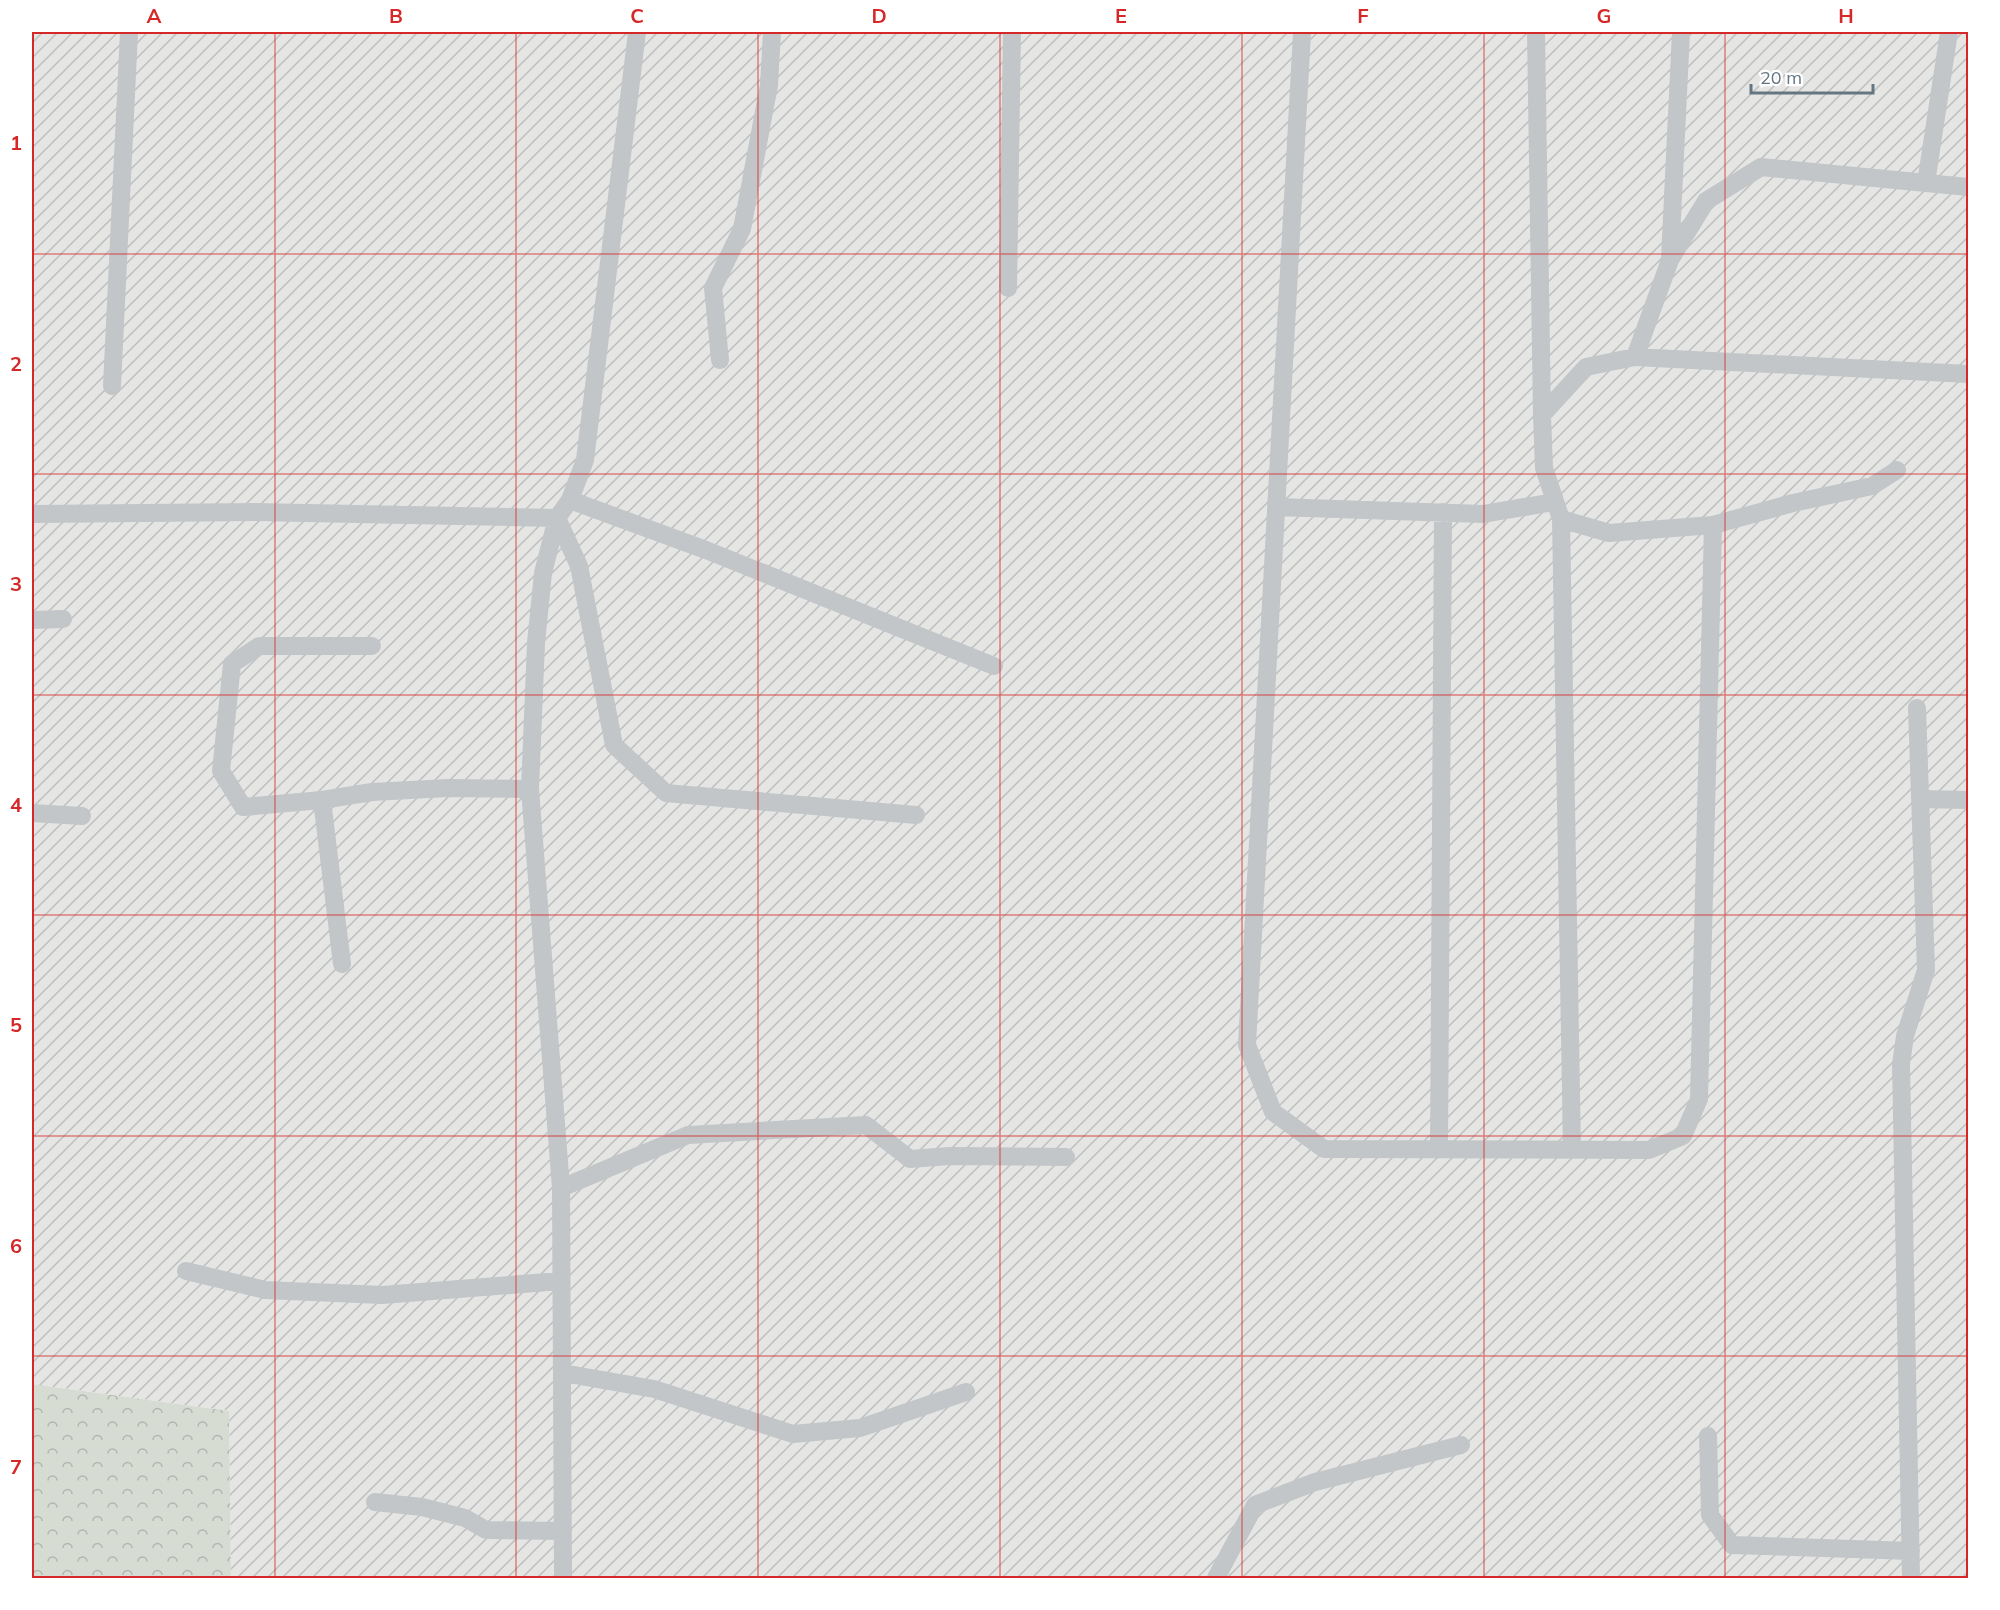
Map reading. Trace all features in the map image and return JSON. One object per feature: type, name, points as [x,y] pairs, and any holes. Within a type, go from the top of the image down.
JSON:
[{"type":"lane","points":[[112,386],[129,32]]},
{"type":"lane","points":[[562,1578],[561,1188],[530,789],[536,643],[543,573],[557,518],[570,500],[585,460],[637,32]]},
{"type":"lane","points":[[720,360],[713,288],[742,230],[770,85],[772,32]]},
{"type":"lane","points":[[1008,288],[1012,32]]},
{"type":"lane","points":[[1302,32],[1247,1045],[1273,1112],[1324,1149],[1649,1150],[1683,1136],[1699,1099],[1713,525]]},
{"type":"lane","points":[[1536,32],[1544,468],[1561,519],[1572,1150]]},
{"type":"lane","points":[[1670,260],[1681,32]]},
{"type":"lane","points":[[1926,183],[1949,32]]},
{"type":"lane","points":[[1635,357],[1670,260],[1706,201],[1761,167],[1968,187]]},
{"type":"lane","points":[[1542,415],[1586,367],[1635,357],[1968,374]]},
{"type":"lane","points":[[1561,519],[1609,533],[1713,525],[1793,503],[1872,486],[1897,470]]},
{"type":"lane","points":[[570,500],[716,554],[994,666]]},
{"type":"lane","points":[[1276,507],[1483,514],[1554,502]]},
{"type":"lane","points":[[32,514],[256,512],[557,518]]},
{"type":"lane","points":[[1439,1149],[1443,512]]},
{"type":"lane","points":[[557,518],[579,566],[614,745],[666,793],[916,815]]},
{"type":"lane","points":[[32,620],[63,619]]},
{"type":"lane","points":[[372,646],[259,646],[232,664],[221,771],[243,807],[322,800],[372,792],[448,788],[530,789]]},
{"type":"lane","points":[[1911,1578],[1901,1064],[1905,1036],[1926,970],[1917,708]]},
{"type":"lane","points":[[1920,799],[1968,800]]},
{"type":"lane","points":[[322,800],[342,964]]},
{"type":"lane","points":[[32,813],[82,816]]},
{"type":"lane","points":[[561,1188],[688,1135],[866,1125],[910,1158],[1066,1157]]},
{"type":"lane","points":[[186,1271],[265,1290],[382,1295],[561,1281]]},
{"type":"lane","points":[[563,1373],[654,1389],[793,1434],[860,1428],[966,1392]]},
{"type":"lane","points":[[1708,1436],[1710,1515],[1732,1545],[1911,1551]]},
{"type":"lane","points":[[1216,1578],[1255,1505],[1315,1482],[1461,1446]]},
{"type":"lane","points":[[375,1502],[422,1507],[465,1518],[486,1530],[563,1531]]},
{"type":"shaded area","points":[[32,32],[1968,32],[1968,1578],[231,1578],[229,1411],[32,1384]]},
{"type":"green space","points":[[32,1384],[229,1411],[231,1578],[32,1578]]}]
